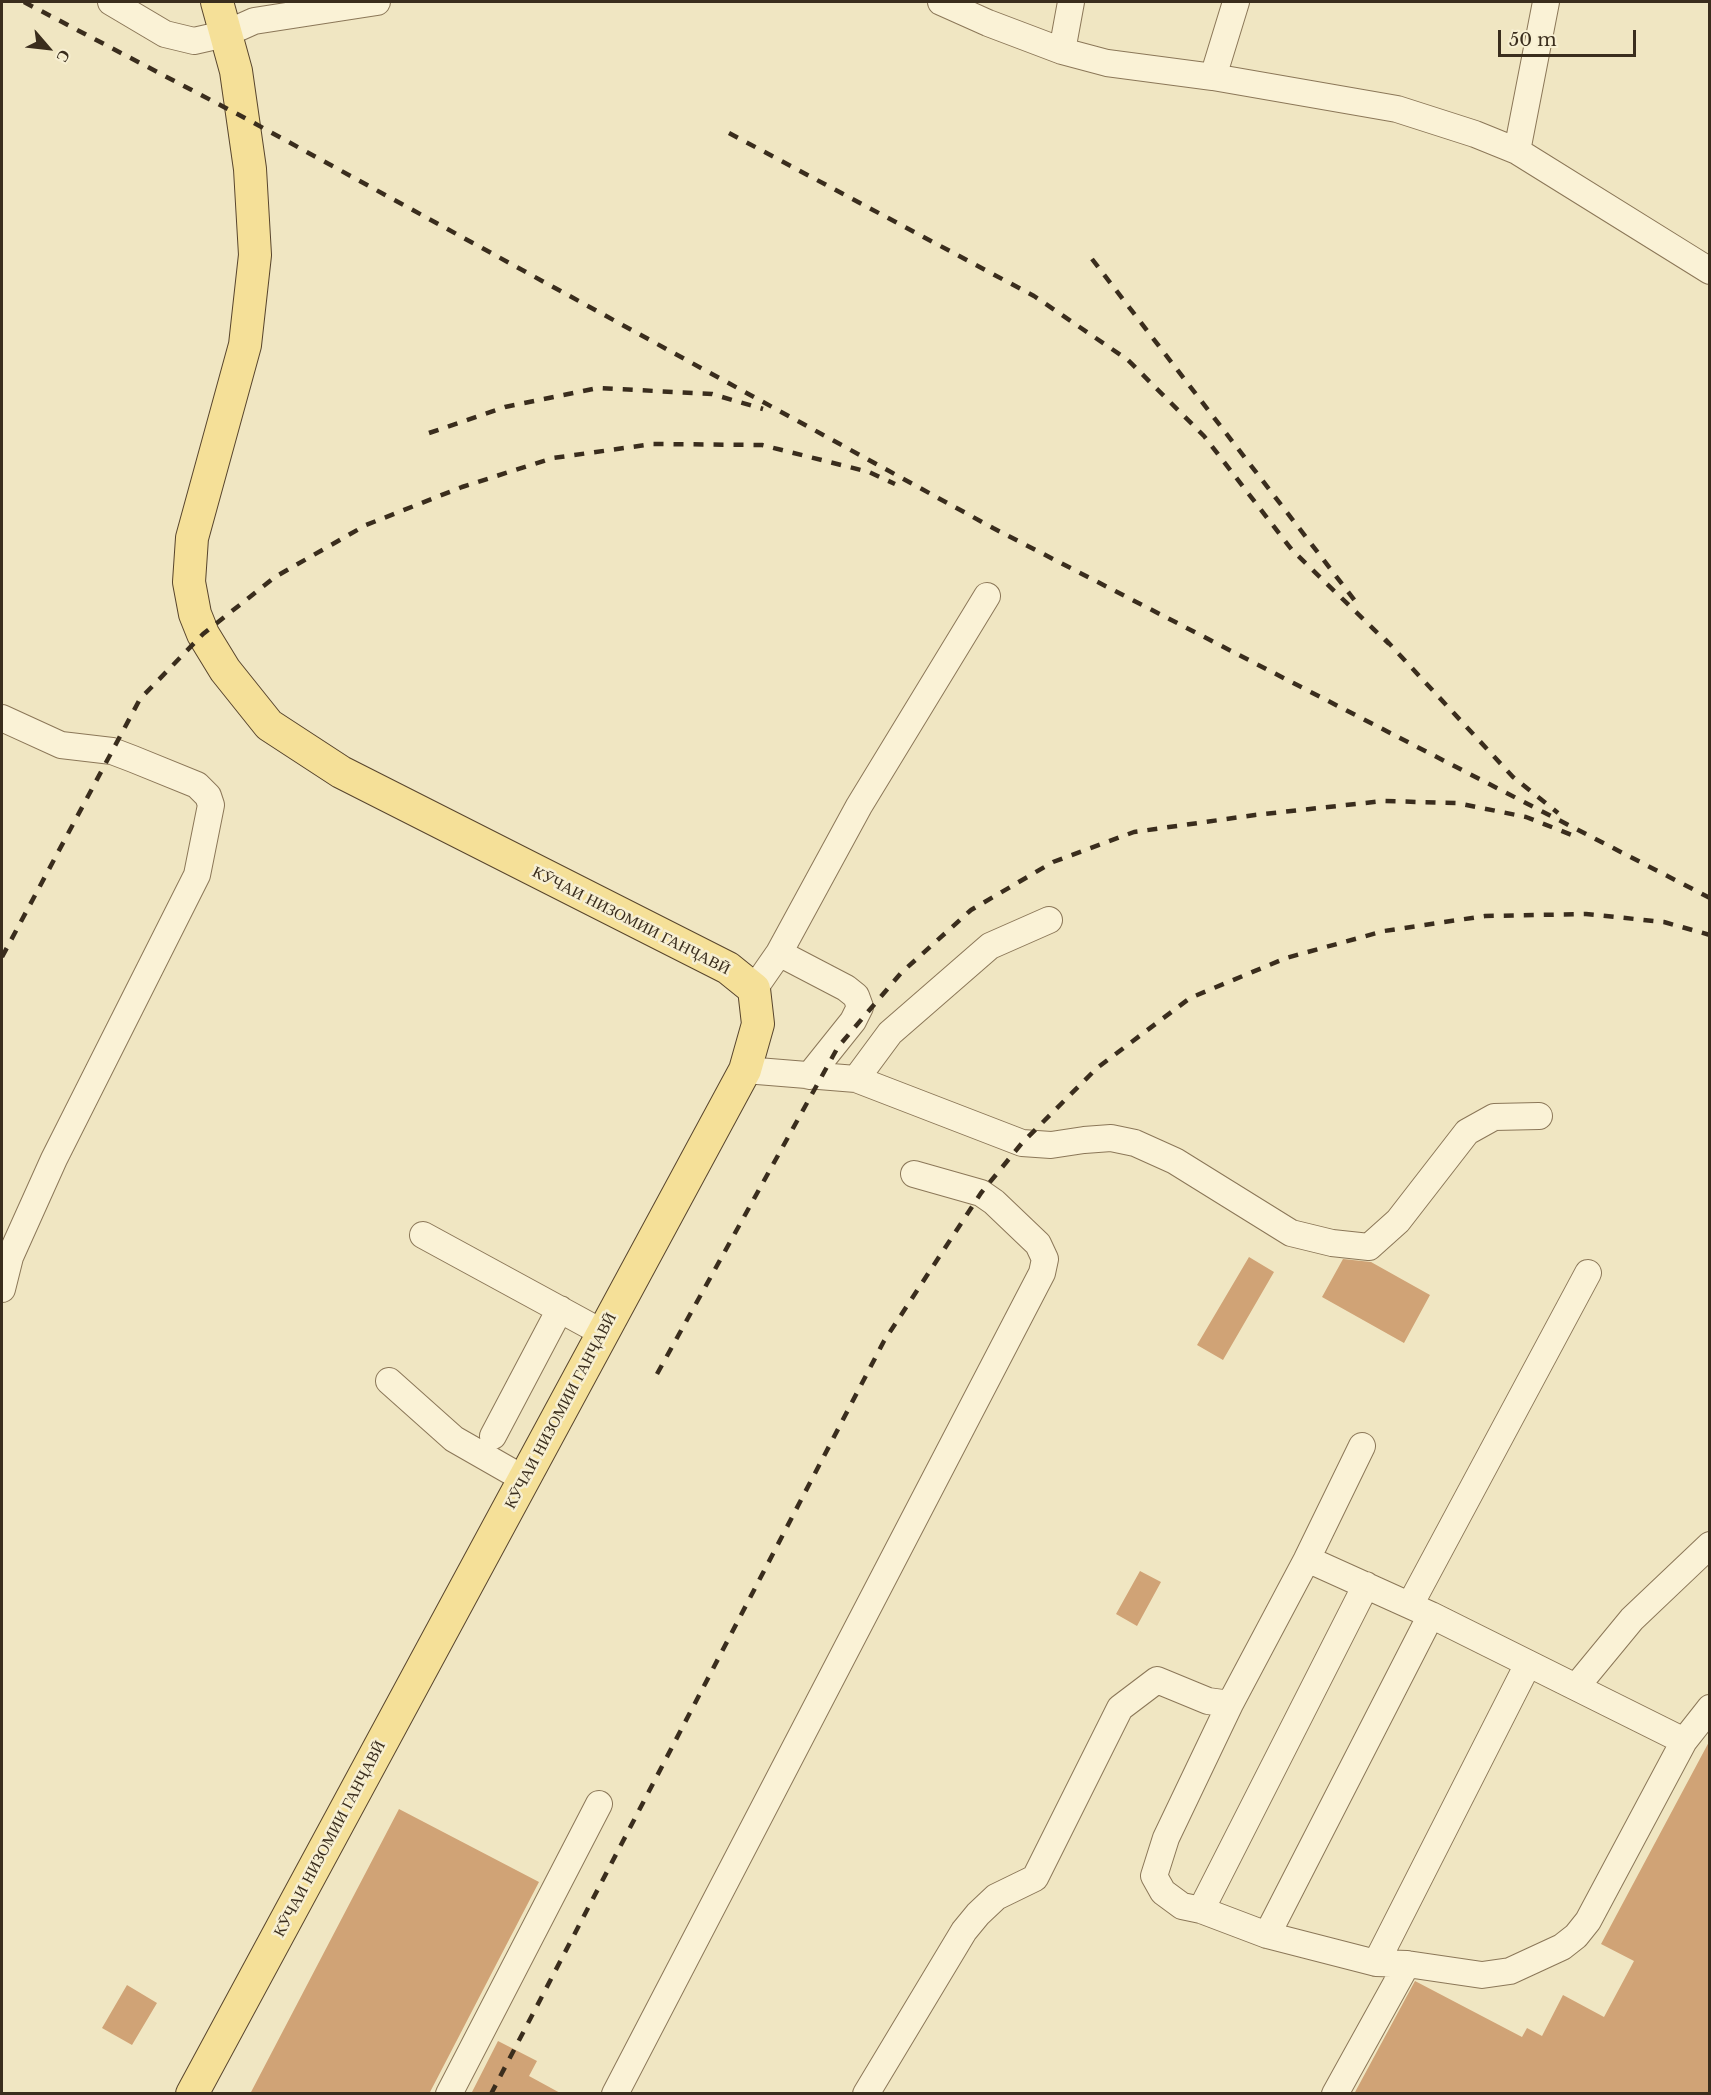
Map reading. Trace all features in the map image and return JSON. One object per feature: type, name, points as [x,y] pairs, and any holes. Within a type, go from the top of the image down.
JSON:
[{"type":"main road","name":"КӮЧАИ НИЗОМИИ ГАНҶАВӢ","points":[[192,2094],[745,1070],[758,1024],[754,989],[728,968],[341,772],[269,726],[225,670],[203,634],[195,614],[189,582],[192,538],[244,345],[255,255],[247,148],[236,71],[217,2]]},
{"type":"street","points":[[111,2],[165,34],[194,41],[225,34],[254,21],[376,2]]},
{"type":"street","points":[[941,2],[988,23],[1062,51],[1107,63],[1213,77],[1397,109],[1475,134],[1517,151],[1710,271]]},
{"type":"street","points":[[1062,51],[1071,2]]},
{"type":"street","points":[[1213,77],[1236,2]]},
{"type":"street","points":[[1517,151],[1546,2]]},
{"type":"street","points":[[754,989],[779,953],[859,806],[987,596]]},
{"type":"street","points":[[2,718],[61,745],[112,751],[197,786],[208,796],[211,805],[198,875],[54,1159],[10,1257],[2,1289]]},
{"type":"street","points":[[856,1079],[890,1033],[990,946],[1049,920]]},
{"type":"street","points":[[779,953],[846,988],[856,996],[860,1007],[853,1021],[809,1076]]},
{"type":"street","points":[[745,1070],[856,1079],[1022,1143],[1051,1145],[1111,1138],[1135,1143],[1174,1161],[1291,1233],[1332,1243],[1369,1247],[1398,1221],[1467,1132],[1494,1118],[1539,1116]]},
{"type":"street","points":[[615,2094],[1042,1273],[1045,1259],[1038,1244],[994,1202],[981,1193],[914,1174]]},
{"type":"street","points":[[423,1235],[603,1333]]},
{"type":"street","points":[[1267,1935],[1420,1610],[1588,1273]]},
{"type":"street","points":[[493,1436],[560,1310]]},
{"type":"street","points":[[389,1381],[454,1439],[524,1479]]},
{"type":"street","points":[[1362,1446],[1307,1559],[1230,1704],[1166,1838],[1154,1876],[1164,1892],[1182,1906],[1201,1910],[1267,1935],[1376,1963],[1407,1964],[1482,1976],[1510,1971],[1562,1947],[1576,1936],[1588,1921],[1684,1741],[1710,1708]]},
{"type":"street","points":[[1576,1687],[1632,1619],[1710,1545]]},
{"type":"street","points":[[1307,1559],[1420,1610],[1684,1741]]},
{"type":"street","points":[[1201,1910],[1366,1585]]},
{"type":"street","points":[[1376,1963],[1528,1664]]},
{"type":"street","points":[[866,2094],[964,1931],[996,1897],[1035,1878],[1120,1708],[1157,1680],[1208,1701],[1230,1704]]},
{"type":"street","points":[[449,2094],[600,1804]]},
{"type":"street","points":[[1335,2094],[1407,1964]]},
{"type":"building","points":[[1249,1257],[1274,1272],[1223,1360],[1197,1345]]},
{"type":"building","points":[[1343,1259],[1371,1262],[1430,1295],[1404,1343],[1322,1297]]},
{"type":"building","points":[[1140,1571],[1161,1582],[1137,1626],[1116,1614]]},
{"type":"building","points":[[1710,1740],[1710,2094],[1354,2094],[1415,1981],[1522,2037],[1527,2028],[1542,2036],[1563,1995],[1604,2017],[1634,1961],[1601,1944]]},
{"type":"building","points":[[399,1809],[539,1882],[429,2094],[250,2094]]},
{"type":"building","points":[[127,1985],[157,2003],[132,2045],[102,2028]]},
{"type":"building","points":[[498,2041],[537,2061],[529,2076],[562,2094],[471,2094]]},
{"type":"railway","points":[[24,2],[243,117],[993,528],[1710,898]]},
{"type":"railway","points":[[729,133],[1034,296],[1128,360],[1204,436],[1292,550],[1389,644]]},
{"type":"railway","points":[[1092,259],[1359,606]]},
{"type":"railway","points":[[429,433],[505,407],[598,388],[712,394],[763,409]]},
{"type":"railway","points":[[2,957],[140,699],[203,634],[275,577],[366,525],[462,487],[553,458],[653,444],[762,445],[869,472],[895,484]]},
{"type":"railway","points":[[1385,639],[1513,777],[1558,813]]},
{"type":"railway","points":[[657,1374],[838,1047],[901,973],[971,910],[1053,862],[1134,832],[1255,815],[1383,801],[1457,803],[1526,817],[1577,837]]},
{"type":"railway","points":[[491,2094],[884,1341],[981,1193],[1022,1143],[1097,1068],[1190,998],[1286,958],[1384,931],[1485,916],[1586,914],[1664,922],[1710,935]]}]
